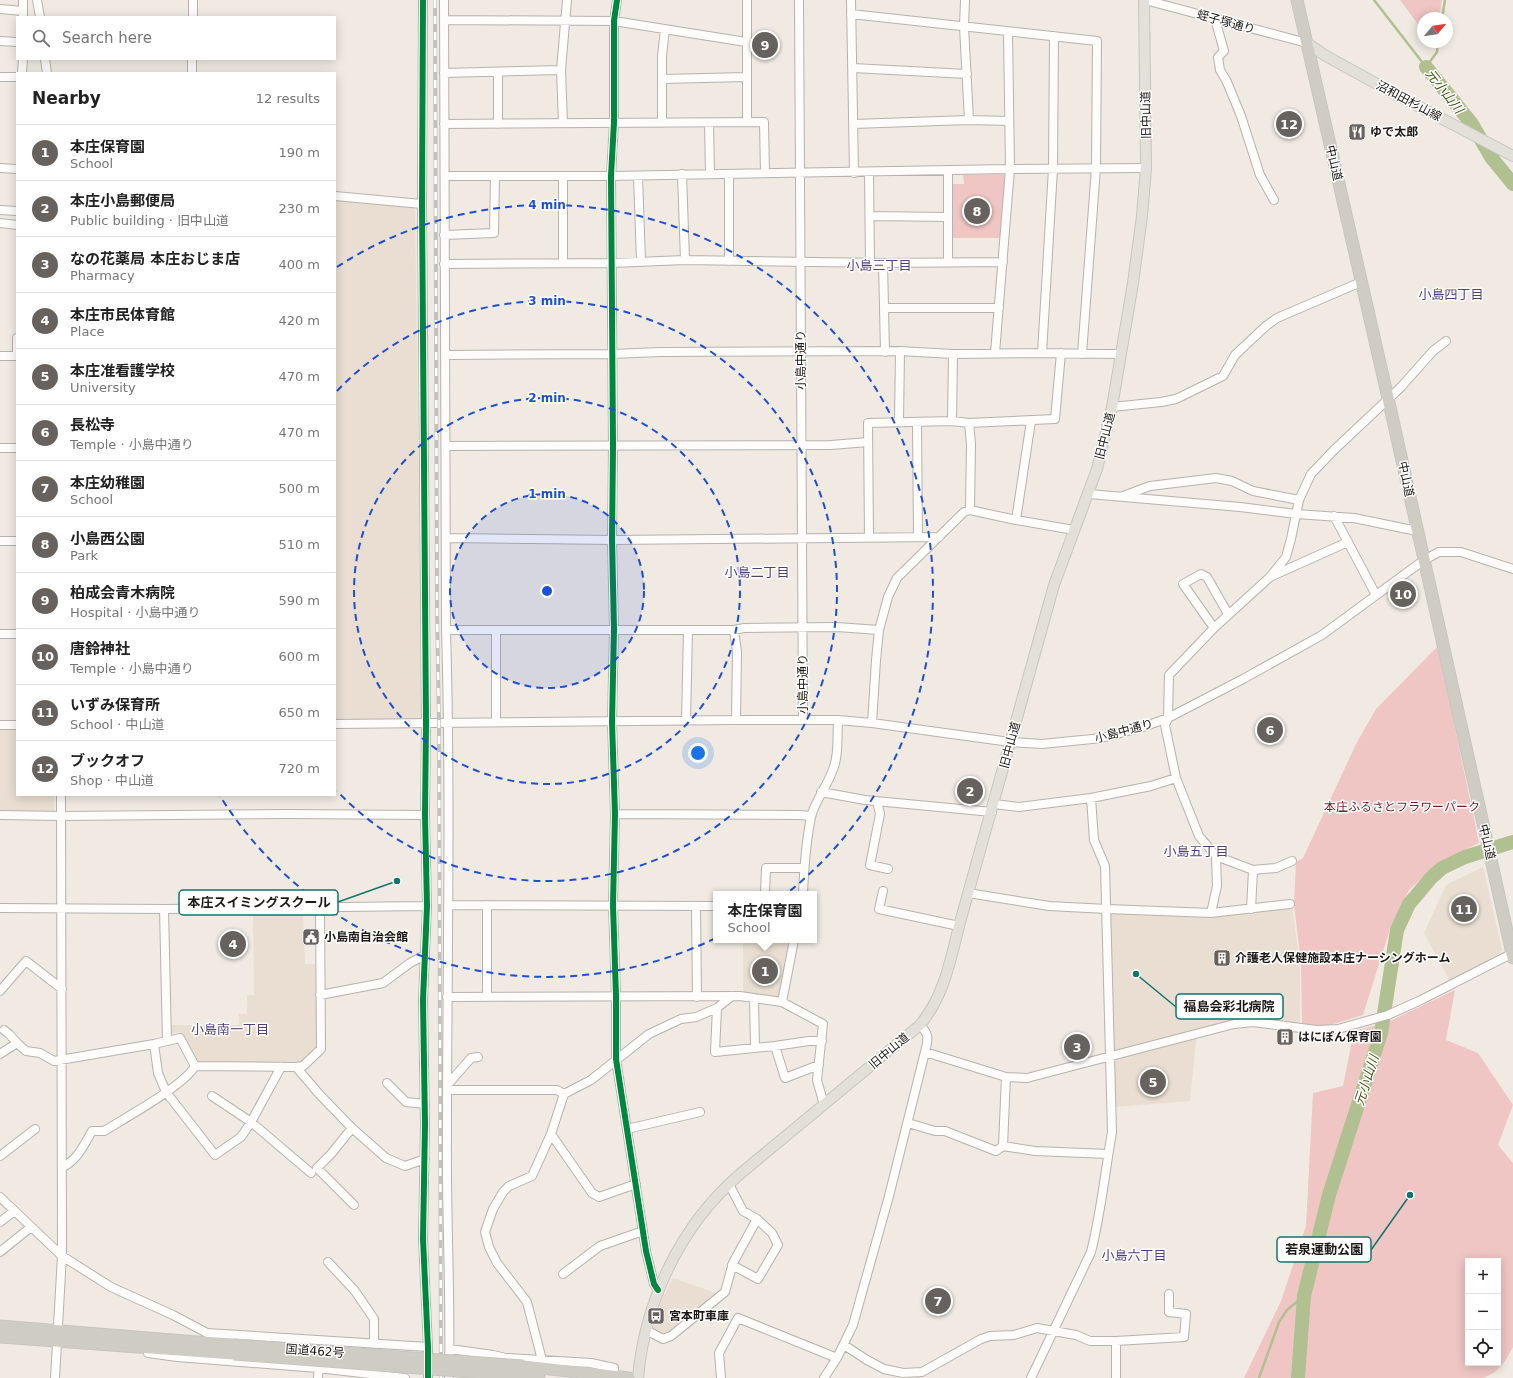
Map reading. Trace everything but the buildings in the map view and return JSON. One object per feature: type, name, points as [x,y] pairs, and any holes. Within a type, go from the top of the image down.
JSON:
[{"type":"highway","name":"中山道","points":[[1297,0],[1388,398],[1486,841],[1513,954]]},
{"type":"highway","name":"国道462号","points":[[0,1326],[57,1330],[234,1349],[523,1371],[613,1375],[629,1378]]},
{"type":"highway","name":"国道462号","points":[[0,1337],[57,1342],[148,1354],[234,1349]]},
{"type":"highway","name":"国道462号","points":[[523,1371],[539,1378]]},
{"type":"main road","name":"旧中山道","points":[[638,1378],[641,1351],[658,1290],[667,1270],[706,1208],[728,1184],[920,1025],[929,1014],[939,997],[1054,585],[1088,494],[1105,441],[1112,407],[1142,216],[1146,168],[1144,0]]},
{"type":"main road","name":"沼和田杉山線","points":[[1308,44],[1326,56],[1509,154]]},
{"type":"street","points":[[0,9],[23,14],[23,0]]},
{"type":"street","points":[[37,0],[40,16]]},
{"type":"street","points":[[193,0],[193,16]]},
{"type":"street","points":[[423,0],[422,204],[426,724],[425,815],[427,906],[423,1000],[425,1104],[423,1239],[428,1378]]},
{"type":"street","points":[[444,0],[446,630],[449,724],[446,1204],[450,1378]]},
{"type":"street","points":[[563,123],[561,70],[567,0]]},
{"type":"street","points":[[617,0],[614,22],[614,122],[611,176],[613,446],[612,540],[614,629],[612,722],[615,814],[613,905],[616,996],[616,1059],[643,1231],[654,1284],[658,1290]]},
{"type":"street","points":[[747,0],[747,122]]},
{"type":"street","name":"小島中通り","points":[[799,0],[803,720],[838,720],[1010,742],[1042,744],[1102,738],[1143,727],[1168,718],[1243,680],[1322,635],[1424,560],[1439,552],[1460,552],[1513,569]]},
{"type":"street","points":[[851,0],[854,173]]},
{"type":"street","points":[[965,0],[964,27],[969,120]]},
{"type":"street","name":"蛭子塚通り","points":[[1144,0],[1308,44]]},
{"type":"street","points":[[851,14],[1097,41],[1096,168],[1082,354]]},
{"type":"street","points":[[1215,19],[1224,51],[1218,57],[1220,70],[1227,82],[1241,116],[1260,175],[1274,200]]},
{"type":"street","points":[[445,20],[614,22],[746,42]]},
{"type":"street","points":[[662,123],[662,56],[665,29]]},
{"type":"street","points":[[996,353],[1010,169],[1008,32]]},
{"type":"street","points":[[1042,352],[1053,169],[1054,36]]},
{"type":"street","points":[[0,41],[16,42]]},
{"type":"street","points":[[22,72],[23,60]]},
{"type":"street","points":[[45,60],[47,72]]},
{"type":"street","points":[[192,60],[192,72]]},
{"type":"street","points":[[853,68],[967,74]]},
{"type":"street","points":[[444,73],[561,70]]},
{"type":"street","points":[[498,72],[498,124]]},
{"type":"street","points":[[0,77],[16,77]]},
{"type":"street","points":[[662,78],[746,77]]},
{"type":"street","points":[[853,124],[969,120],[1009,121]]},
{"type":"street","points":[[444,124],[764,122],[765,173]]},
{"type":"street","points":[[709,123],[710,174]]},
{"type":"street","points":[[0,168],[16,169]]},
{"type":"street","points":[[444,176],[638,176],[682,174],[800,174],[1010,169],[1146,168]]},
{"type":"street","points":[[948,171],[948,262]]},
{"type":"street","points":[[869,172],[870,262]]},
{"type":"street","points":[[682,174],[685,260]]},
{"type":"street","points":[[729,174],[729,261]]},
{"type":"street","points":[[444,235],[494,233],[495,176]]},
{"type":"street","points":[[563,176],[563,263]]},
{"type":"street","points":[[638,176],[641,261]]},
{"type":"street","points":[[336,196],[422,204]]},
{"type":"street","points":[[0,210],[16,211]]},
{"type":"street","points":[[870,216],[947,217]]},
{"type":"street","points":[[0,223],[16,225]]},
{"type":"street","points":[[444,264],[612,263],[685,260],[883,263],[1003,262]]},
{"type":"street","points":[[883,263],[885,352]]},
{"type":"street","points":[[1112,407],[1176,399],[1223,376],[1235,354],[1277,318],[1361,282]]},
{"type":"street","points":[[884,308],[999,308]]},
{"type":"street","points":[[1292,861],[1276,868],[1253,870],[1216,856],[1199,836],[1176,778],[1165,725],[1168,718],[1169,675],[1228,614],[1270,577],[1286,557],[1299,500],[1311,474],[1334,450],[1401,387],[1433,351],[1446,341]]},
{"type":"street","points":[[445,355],[900,351],[953,354],[1042,352],[1121,354]]},
{"type":"street","points":[[899,421],[900,351]]},
{"type":"street","points":[[869,537],[868,423],[899,421],[952,421],[969,423],[1055,420],[1061,353]]},
{"type":"street","points":[[952,421],[953,354]]},
{"type":"street","points":[[0,356],[16,356]]},
{"type":"street","points":[[1016,520],[1031,421]]},
{"type":"street","points":[[917,422],[918,537]]},
{"type":"street","points":[[969,423],[971,444],[970,510]]},
{"type":"street","points":[[446,446],[801,445],[868,442]]},
{"type":"street","points":[[0,448],[16,448]]},
{"type":"street","points":[[1119,497],[1150,486],[1216,478],[1232,481],[1253,491],[1299,500]]},
{"type":"street","points":[[1088,494],[1232,506],[1296,514],[1354,518],[1417,532]]},
{"type":"street","points":[[872,724],[876,660],[880,630],[888,597],[897,578],[964,512],[970,510],[1074,530]]},
{"type":"street","points":[[1334,516],[1376,595]]},
{"type":"street","points":[[446,538],[612,540],[939,537]]},
{"type":"street","points":[[0,541],[16,540]]},
{"type":"street","points":[[1270,577],[1348,542]]},
{"type":"street","points":[[1214,628],[1182,584],[1201,574],[1207,577],[1228,614]]},
{"type":"street","points":[[446,630],[734,630],[744,628],[837,627],[880,630]]},
{"type":"street","points":[[496,630],[496,722]]},
{"type":"street","points":[[686,721],[688,630]]},
{"type":"street","points":[[734,630],[737,652],[736,720]]},
{"type":"street","points":[[0,634],[16,634]]},
{"type":"street","points":[[336,724],[803,720]]},
{"type":"street","points":[[803,891],[804,868],[811,816],[835,764],[838,720]]},
{"type":"street","points":[[0,726],[16,725]]},
{"type":"street","points":[[821,792],[877,801],[993,808],[1019,807],[1091,798],[1151,786],[1176,778]]},
{"type":"street","points":[[55,1378],[62,1256],[63,1167],[61,1060],[61,796]]},
{"type":"street","points":[[1031,1378],[1091,1252],[1108,1166],[1108,1154],[1112,1132],[1105,866],[1094,840],[1091,798]]},
{"type":"street","points":[[877,801],[880,814],[870,865],[888,869]]},
{"type":"street","points":[[615,814],[811,816]]},
{"type":"street","points":[[0,815],[425,815]]},
{"type":"street","points":[[1211,913],[1217,886],[1216,856]]},
{"type":"street","points":[[765,891],[766,868],[804,868]]},
{"type":"street","points":[[1251,909],[1253,870]]},
{"type":"street","points":[[883,891],[879,909],[959,926]]},
{"type":"street","points":[[968,893],[1049,906],[1211,913],[1290,904]]},
{"type":"street","points":[[448,905],[713,906]]},
{"type":"street","points":[[487,905],[487,997]]},
{"type":"street","points":[[0,908],[164,909],[427,906]]},
{"type":"street","points":[[696,906],[697,997]]},
{"type":"street","points":[[195,1066],[296,1067],[303,1066],[321,1049],[320,908]]},
{"type":"street","points":[[164,909],[167,1041]]},
{"type":"street","points":[[782,1002],[793,943]]},
{"type":"street","points":[[926,1052],[1006,1077],[1028,1078],[1234,1024],[1253,1022],[1317,1030],[1338,1029],[1388,1015],[1513,954]]},
{"type":"street","points":[[320,995],[383,983],[410,963],[425,955]]},
{"type":"street","points":[[0,991],[26,961],[62,989]]},
{"type":"street","points":[[447,998],[732,996],[782,1002],[823,1024],[818,1080],[824,1105]]},
{"type":"street","points":[[542,1360],[527,1302],[497,1263],[489,1247],[486,1232],[493,1209],[503,1192],[509,1186],[532,1176],[551,1134],[564,1094],[591,1080],[649,1034],[681,1019],[696,1017],[717,1008],[732,996]]},
{"type":"street","points":[[754,998],[754,1048]]},
{"type":"street","points":[[717,1008],[715,1052],[809,1041],[822,1041]]},
{"type":"street","points":[[824,1378],[837,1358],[853,1325],[862,1293],[926,1052],[928,1039],[927,1032],[920,1025]]},
{"type":"street","points":[[4,1030],[10,1034],[26,1051],[40,1053],[54,1061],[154,1044],[180,1038],[195,1066]]},
{"type":"street","points":[[0,1054],[17,1043]]},
{"type":"street","points":[[154,1044],[158,1073],[166,1092],[215,1155],[241,1137],[251,1122],[281,1067]]},
{"type":"street","points":[[775,1046],[785,1078],[819,1065]]},
{"type":"street","points":[[447,1086],[471,1058],[478,1057]]},
{"type":"street","points":[[63,1167],[71,1163],[78,1156],[92,1131],[104,1131],[166,1092],[192,1072],[195,1066]]},
{"type":"street","points":[[296,1067],[320,1095],[352,1128],[386,1158],[405,1166],[425,1159]]},
{"type":"street","points":[[1003,1146],[1006,1077]]},
{"type":"street","points":[[387,1083],[406,1102],[425,1104]]},
{"type":"street","points":[[447,1086],[557,1090],[564,1094]]},
{"type":"street","points":[[212,1096],[251,1122],[311,1173]]},
{"type":"street","points":[[627,1129],[700,1112]]},
{"type":"street","points":[[908,1123],[935,1131],[945,1131],[996,1151],[1003,1146],[1035,1151],[1108,1154]]},
{"type":"street","points":[[352,1128],[318,1168],[354,1205]]},
{"type":"street","points":[[0,1156],[35,1129]]},
{"type":"street","points":[[551,1134],[592,1194],[599,1197],[636,1184]]},
{"type":"street","points":[[728,1184],[743,1211],[756,1219],[772,1233],[778,1245],[758,1280],[732,1265]]},
{"type":"street","points":[[0,1197],[62,1256],[111,1287],[173,1315],[206,1333],[428,1347]]},
{"type":"street","points":[[0,1222],[14,1211]]},
{"type":"street","points":[[646,1330],[663,1339],[672,1336],[725,1292],[732,1265],[756,1219]]},
{"type":"street","points":[[0,1252],[31,1227]]},
{"type":"street","points":[[563,1274],[600,1246],[643,1231]]},
{"type":"street","points":[[328,1262],[355,1291],[374,1319],[374,1344]]},
{"type":"street","points":[[844,1345],[884,1369],[903,1373],[922,1372],[981,1339],[990,1336],[1014,1335],[1037,1328],[1076,1335],[1090,1341],[1184,1337],[1186,1314],[1169,1312],[1169,1294]]},
{"type":"street","points":[[721,1378],[719,1353],[738,1318],[837,1358]]},
{"type":"street","points":[[318,1378],[319,1340]]},
{"type":"street","points":[[1116,1341],[1116,1378]]},
{"type":"street","points":[[450,1349],[506,1358],[591,1363],[614,1368],[613,1375]]},
{"type":"street","points":[[148,1354],[318,1368],[405,1378]]},
{"type":"shaded area","points":[[336,200],[412,206],[415,210],[422,720],[336,719]]},
{"type":"shaded area","points":[[0,730],[16,730],[16,796],[54,796],[54,812],[0,813]]},
{"type":"shaded area","points":[[1483,867],[1502,950],[1499,954],[1450,981],[1424,933],[1446,885]]},
{"type":"shaded area","points":[[1292,906],[1300,964],[1300,1024],[1261,1018],[1232,1021],[1113,1053],[1110,914],[1112,911],[1205,916]]},
{"type":"shaded area","points":[[253,913],[303,913],[305,964],[315,964],[318,1048],[302,1064],[199,1063],[195,1059],[188,1043],[180,1032],[172,1033],[169,1025],[239,1025],[239,1014],[247,1014],[247,995],[254,995]]},
{"type":"shaded area","points":[[743,943],[791,943],[781,999],[743,992]]},
{"type":"shaded area","points":[[1195,1038],[1190,1101],[1114,1107],[1114,1063],[1116,1059]]},
{"type":"shaded area","points":[[673,1278],[719,1294],[688,1323],[664,1336],[652,1331],[663,1297]]},
{"type":"green space","points":[[1400,0],[1442,0],[1440,12],[1417,12],[1417,23]]},
{"type":"green space","points":[[1003,174],[1006,178],[1000,238],[951,238],[951,184],[964,184],[963,175]]},
{"type":"green space","name":"本庄ふるさとフラワーパーク","points":[[1438,646],[1479,843],[1431,870],[1409,890],[1390,929],[1363,1015],[1327,1026],[1302,1025],[1301,963],[1294,904],[1296,862],[1303,858],[1356,744],[1376,709]]},
{"type":"green space","points":[[1455,990],[1446,1040],[1478,1053],[1513,1105],[1498,1145],[1513,1163],[1513,1347],[1507,1358],[1501,1366],[1498,1370],[1489,1376],[1483,1378],[1244,1378],[1281,1301],[1306,1226],[1313,1093],[1343,1086],[1354,1031],[1388,1022]]},
{"type":"waterway","name":"元小山川","points":[[1374,0],[1426,67],[1437,52],[1437,48]]},
{"type":"waterway","points":[[1443,12],[1445,0]]},
{"type":"waterway","name":"元小山川","points":[[1426,67],[1472,124],[1491,157],[1513,184]]},
{"type":"waterway","name":"元小山川","points":[[1298,1378],[1304,1296],[1329,1195],[1381,1033],[1397,930],[1409,904],[1431,878],[1442,868],[1465,857],[1513,842]]},
{"type":"waterway","points":[[1259,1378],[1279,1322],[1287,1310],[1304,1296]]},
{"type":"railway","points":[[435,0],[441,1378]]},
{"type":"cycle path","points":[[423,0],[422,204],[426,724],[425,815],[427,906],[423,1000],[425,1124],[423,1239],[428,1378]]},
{"type":"cycle path","points":[[617,0],[614,21],[614,122],[611,176],[613,446],[612,540],[614,629],[612,722],[615,814],[613,905],[616,996],[616,1059],[646,1251],[654,1284],[658,1290]]},
{"type":"place","name":"柏成会青木病院","points":[[765,45]]},
{"type":"place","name":"ブックオフ","points":[[1289,124]]},
{"type":"place","name":"ゆで太郎","points":[[1357,132]]},
{"type":"place","name":"小島西公園","points":[[977,211]]},
{"type":"place","name":"唐鈴神社","points":[[1403,594]]},
{"type":"place","name":"長松寺","points":[[1270,730]]},
{"type":"place","name":"本庄小島郵便局","points":[[970,791]]},
{"type":"place","name":"本庄スイミングスクール","points":[[397,881]]},
{"type":"place","name":"いずみ保育所","points":[[1464,909]]},
{"type":"place","name":"小島南自治会館","points":[[311,937]]},
{"type":"place","name":"本庄市民体育館","points":[[233,944]]},
{"type":"place","name":"介護老人保健施設本庄ナーシングホーム","points":[[1222,958]]},
{"type":"place","name":"本庄保育園","points":[[765,971]]},
{"type":"place","name":"福島会彩北病院","points":[[1136,974]]},
{"type":"place","name":"はにぽん保育園","points":[[1285,1037]]},
{"type":"place","name":"なの花薬局 本庄おじま店","points":[[1077,1047]]},
{"type":"place","name":"本庄准看護学校","points":[[1153,1082]]},
{"type":"place","name":"若泉運動公園","points":[[1410,1195]]},
{"type":"place","name":"本庄幼稚園","points":[[938,1301]]},
{"type":"place","name":"宮本町車庫","points":[[656,1316]]},
{"type":"district","name":"小島三丁目","points":[[879,265]]},
{"type":"district","name":"小島四丁目","points":[[1451,294]]},
{"type":"district","name":"小島二丁目","points":[[757,572]]},
{"type":"district","name":"小島五丁目","points":[[1196,851]]},
{"type":"district","name":"小島南一丁目","points":[[230,1029]]},
{"type":"district","name":"小島六丁目","points":[[1134,1255]]}]
